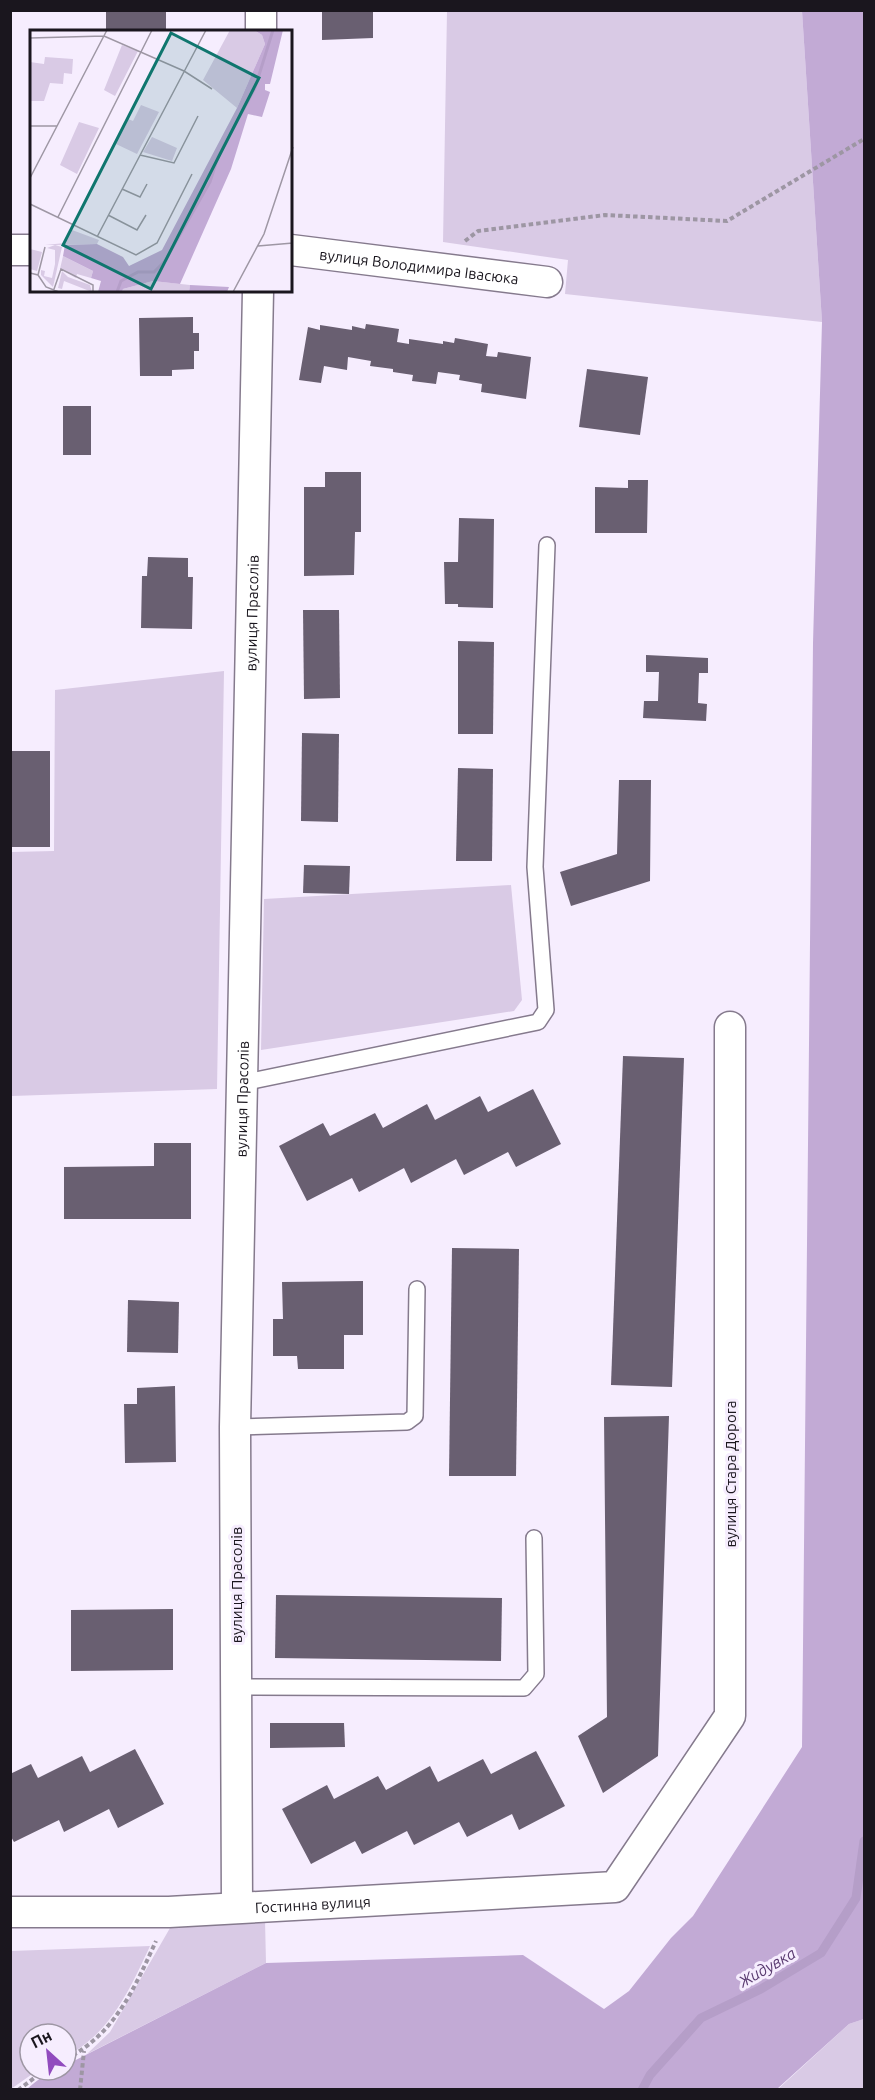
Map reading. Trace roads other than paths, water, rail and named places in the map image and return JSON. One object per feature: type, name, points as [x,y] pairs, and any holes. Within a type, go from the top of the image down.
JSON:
[{"type":"street","points":[[261,10],[261,30]]},
{"type":"street","points":[[10,250],[30,250]]},
{"type":"street","name":"вулиця Володимира Івасюка","points":[[292,250],[547,282]]},
{"type":"street","name":"вулиця Прасолів","points":[[237,1907],[235,1427],[258,292]]},
{"type":"street","name":"вулиця Стара Дорога","points":[[615,1887],[730,1716],[730,1027]]},
{"type":"street","name":"Гостинна вулиця","points":[[10,1912],[170,1912],[615,1887]]},
{"type":"lane","points":[[242,1083],[538,1022],[546,1010],[535,867],[547,545]]},
{"type":"lane","points":[[235,1427],[407,1422],[415,1416],[417,1288]]},
{"type":"lane","points":[[236,1687],[524,1688],[536,1674],[534,1538]]},
{"type":"waterway","name":"Жидувка","points":[[642,2090],[650,2075],[701,2018],[761,1989],[821,1953],[856,1898],[864,1841]]}]
